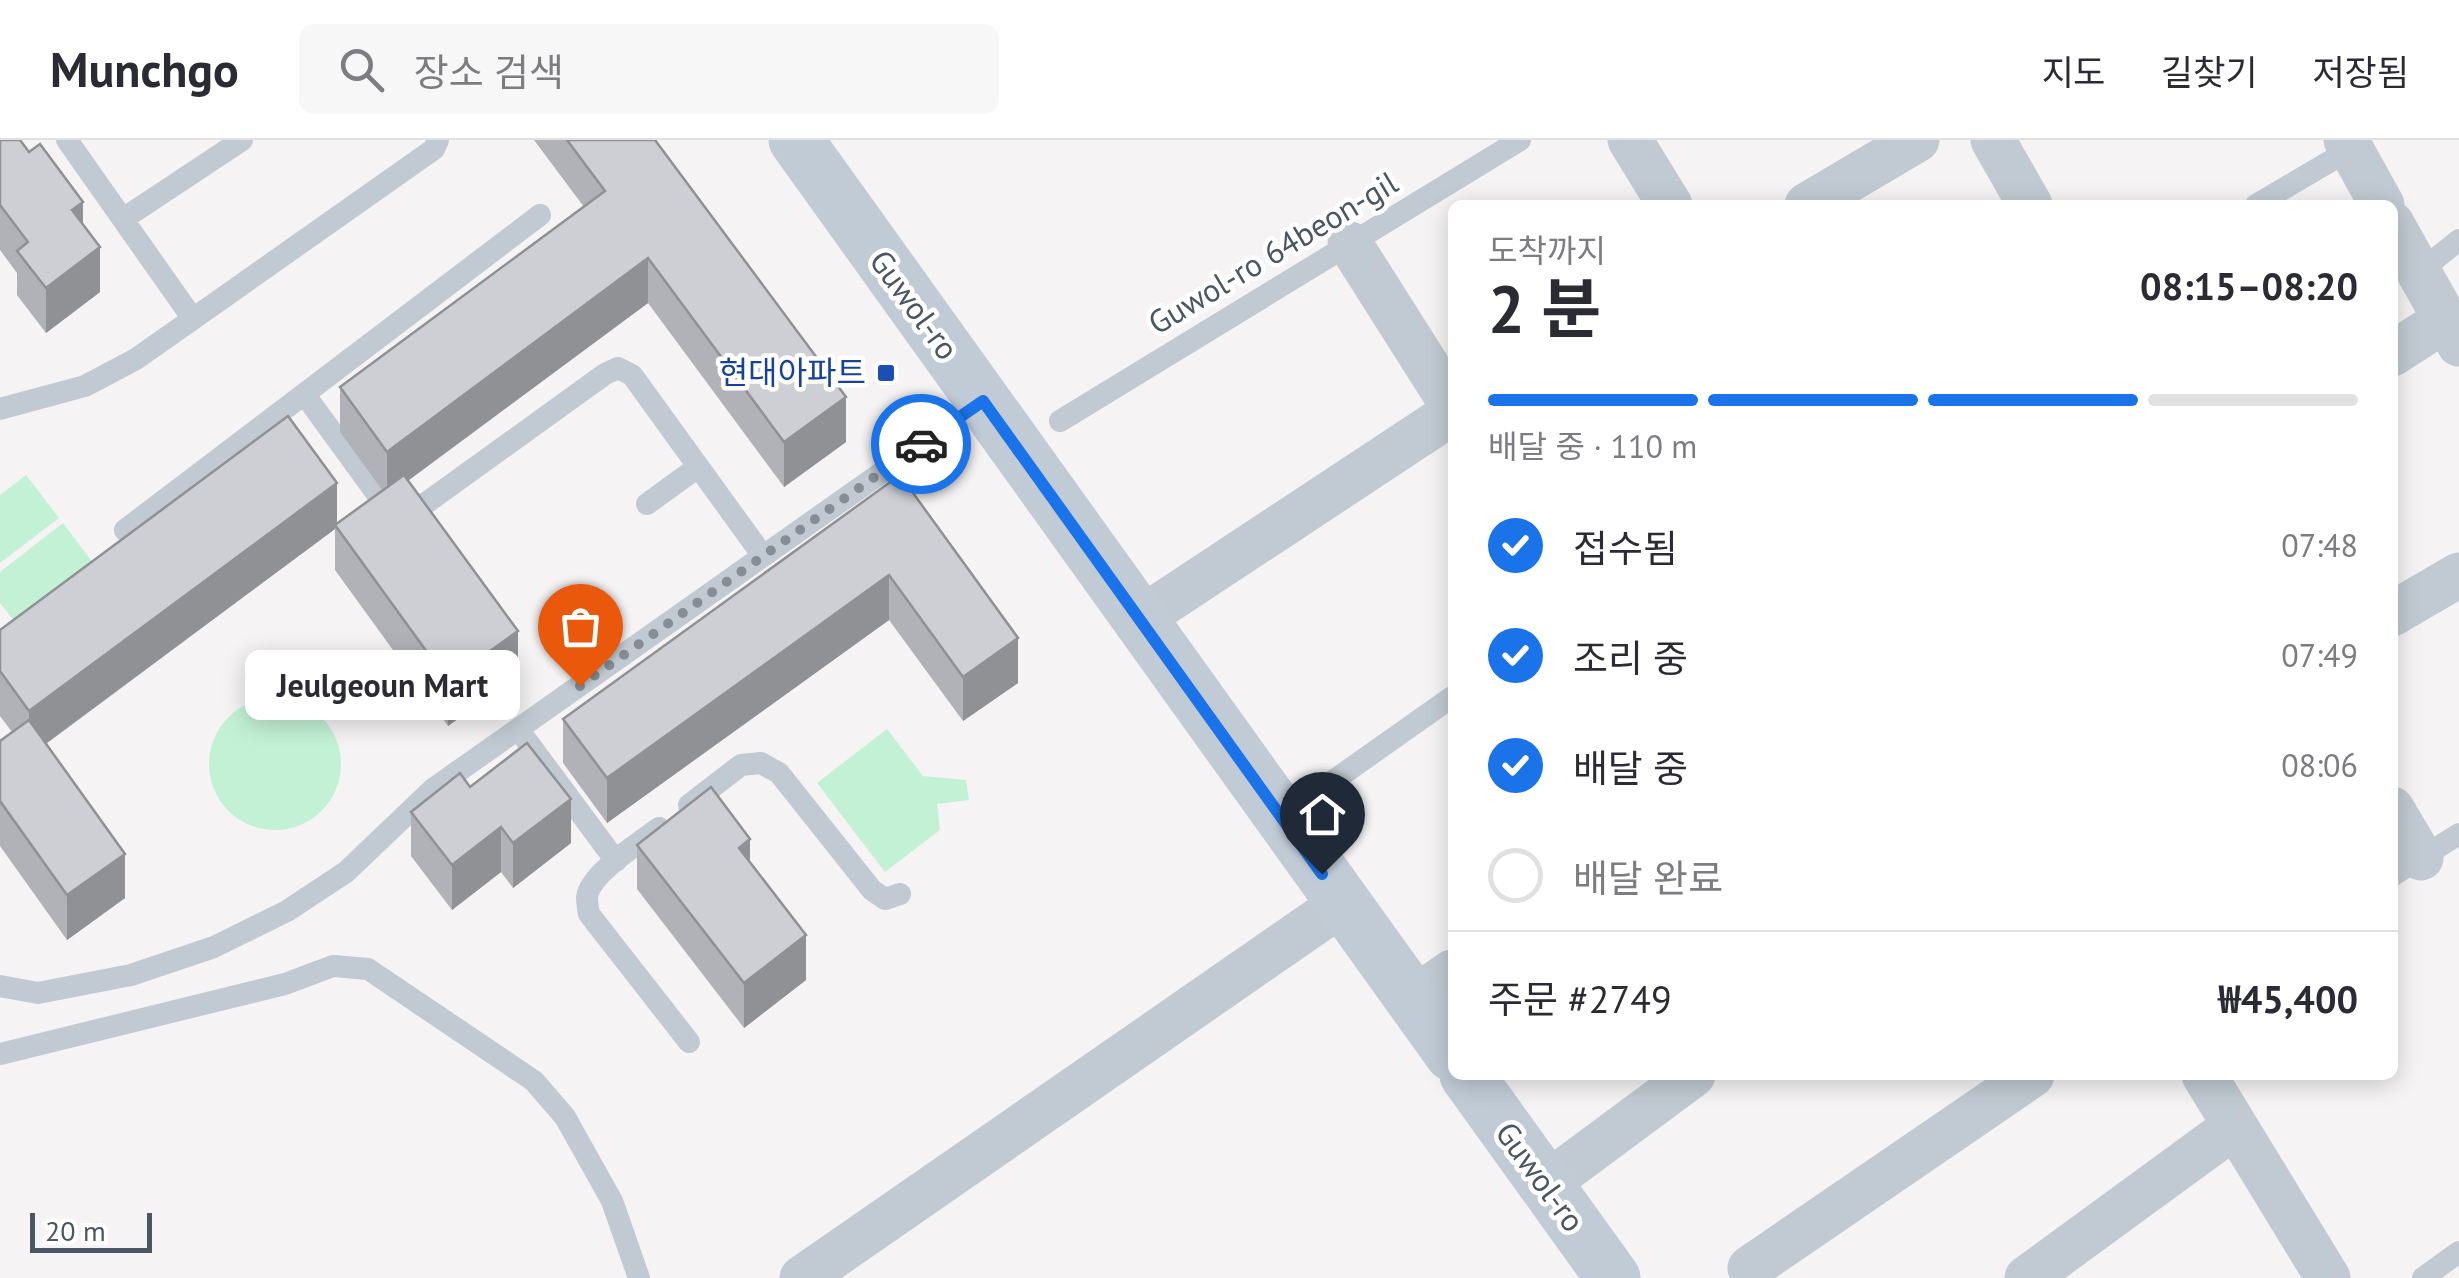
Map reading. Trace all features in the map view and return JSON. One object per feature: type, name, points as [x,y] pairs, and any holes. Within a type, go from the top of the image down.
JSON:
[{"type":"main road","name":"Guwol-ro","points":[[796,140],[1343,903],[1433,985],[1448,1039]]},
{"type":"main road","name":"Guwol-ro","points":[[1472,1080],[1613,1278]]},
{"type":"street","points":[[1630,140],[1667,200]]},
{"type":"street","points":[[1815,200],[1917,140]]},
{"type":"street","points":[[1993,140],[2027,200]]},
{"type":"street","points":[[2348,144],[2379,200]]},
{"type":"street","points":[[2398,235],[2452,332],[2398,352]]},
{"type":"street","points":[[1350,244],[1448,398]]},
{"type":"street","points":[[1140,619],[1448,416]]},
{"type":"street","points":[[2398,611],[2459,575]]},
{"type":"street","points":[[2398,832],[2407,867]]},
{"type":"street","points":[[802,1278],[1343,903]]},
{"type":"street","points":[[1546,1184],[1686,1080]]},
{"type":"street","points":[[1750,1268],[2025,1080]]},
{"type":"street","points":[[2207,1080],[2328,1278]]},
{"type":"street","points":[[2053,1270],[2235,1126]]},
{"type":"lane","points":[[68,140],[192,319]]},
{"type":"lane","points":[[123,219],[242,140]]},
{"type":"lane","points":[[0,408],[85,386],[136,359],[434,149],[438,140]]},
{"type":"lane","name":"Guwol-ro 64beon-gil","points":[[1060,421],[1520,140]]},
{"type":"lane","points":[[2264,200],[2348,144]]},
{"type":"lane","points":[[124,530],[540,215]]},
{"type":"lane","points":[[2419,272],[2459,240]]},
{"type":"lane","points":[[306,395],[386,505],[406,510],[422,506],[618,368],[632,375],[763,556]]},
{"type":"lane","points":[[0,986],[38,993],[131,975],[214,946],[272,918],[346,872],[433,789],[983,401]]},
{"type":"lane","points":[[648,504],[698,468]]},
{"type":"lane","points":[[1282,817],[1448,700]]},
{"type":"lane","points":[[518,729],[616,861]]},
{"type":"lane","points":[[689,1042],[589,914],[587,898],[591,884],[616,861],[741,765],[760,763],[779,773],[872,890],[886,899],[900,894]]},
{"type":"lane","points":[[2407,867],[2459,834]]},
{"type":"lane","points":[[0,1054],[286,984],[332,966],[368,969],[534,1081],[564,1117],[612,1200],[639,1278]]},
{"type":"lane","points":[[2423,1278],[2459,1252]]},
{"type":"green space","points":[[26,475],[59,518],[0,563],[0,495]]},
{"type":"green space","points":[[63,523],[96,567],[18,626],[0,603],[0,572]]},
{"type":"green space","points":[[275,698],[300,703],[321,718],[336,739],[341,764],[336,789],[321,810],[300,825],[275,830],[250,825],[229,810],[214,789],[209,764],[214,739],[229,718],[250,703]]},
{"type":"green space","points":[[887,729],[923,776],[966,780],[969,800],[937,804],[940,830],[885,872],[817,783]]},
{"type":"building","points":[[0,140],[20,140],[29,152],[40,144],[83,202],[72,210],[100,247],[46,288],[17,251],[28,242],[0,205]]},
{"type":"building","points":[[567,140],[655,140],[846,397],[784,442],[648,258],[387,452],[340,387],[605,191]]},
{"type":"building","points":[[288,416],[337,483],[29,711],[0,671],[0,630]]},
{"type":"building","points":[[404,475],[518,631],[448,681],[335,525]]},
{"type":"building","points":[[900,475],[1018,638],[963,677],[889,575],[607,778],[563,719]]},
{"type":"building","points":[[29,720],[125,854],[67,895],[0,801],[0,741]]},
{"type":"building","points":[[527,743],[571,799],[513,843],[501,827],[452,865],[411,812],[460,773],[470,787]]},
{"type":"building","points":[[711,787],[750,839],[739,848],[806,935],[744,983],[637,845]]},
{"type":"way so far","points":[[580,686],[921,444]]},
{"type":"place","name":"현대아파트","points":[[886,373]]},
{"type":"place","name":"Jeulgeoun Mart","points":[[580,686]]},
{"type":"route","points":[[921,444],[983,401],[1322,874]]}]
